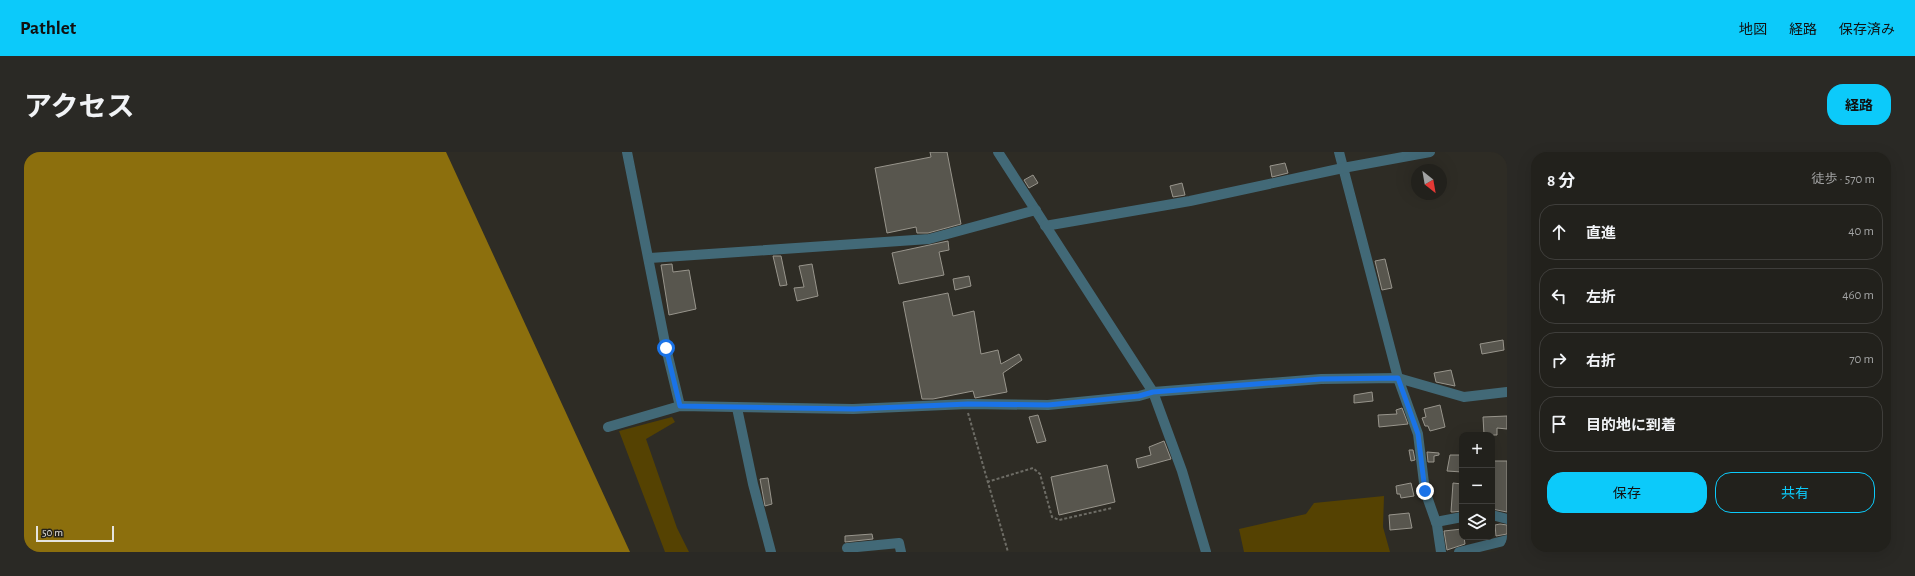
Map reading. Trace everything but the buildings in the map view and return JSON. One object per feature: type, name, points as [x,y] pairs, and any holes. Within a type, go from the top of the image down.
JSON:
[{"type":"street","points":[[627,152],[650,258],[666,348],[680,406]]},
{"type":"street","points":[[998,152],[1153,392],[1182,471],[1206,552]]},
{"type":"street","points":[[1339,152],[1398,378],[1418,434],[1425,491],[1436,522],[1441,552]]},
{"type":"street","points":[[1045,226],[1190,201],[1343,168],[1430,152]]},
{"type":"street","points":[[650,258],[929,239],[1036,210]]},
{"type":"street","points":[[608,427],[680,406],[854,409],[968,404],[1048,405],[1139,396],[1153,392],[1321,379],[1398,378],[1464,397],[1507,392]]},
{"type":"street","points":[[737,408],[753,484],[771,552]]},
{"type":"street","points":[[1495,515],[1507,519]]},
{"type":"street","points":[[1436,522],[1459,518]]},
{"type":"street","points":[[1459,552],[1507,540]]},
{"type":"street","points":[[847,548],[899,544],[901,552]]},
{"type":"path","points":[[968,404],[968,417],[1008,552]]},
{"type":"path","points":[[987,482],[1033,468],[1040,474],[1052,517],[1059,520],[1112,508]]},
{"type":"shaded area","points":[[24,152],[446,152],[630,552],[24,552]]},
{"type":"shaded area","points":[[672,417],[675,422],[646,439],[677,528],[689,552],[665,552],[619,431]]},
{"type":"shaded area","points":[[1384,496],[1383,527],[1390,552],[1244,552],[1239,529],[1306,514],[1314,503]]},
{"type":"route","points":[[666,348],[680,406],[854,409],[905,408],[968,404],[1048,405],[1139,396],[1153,392],[1321,379],[1350,380],[1398,378],[1418,434],[1425,491]]}]
